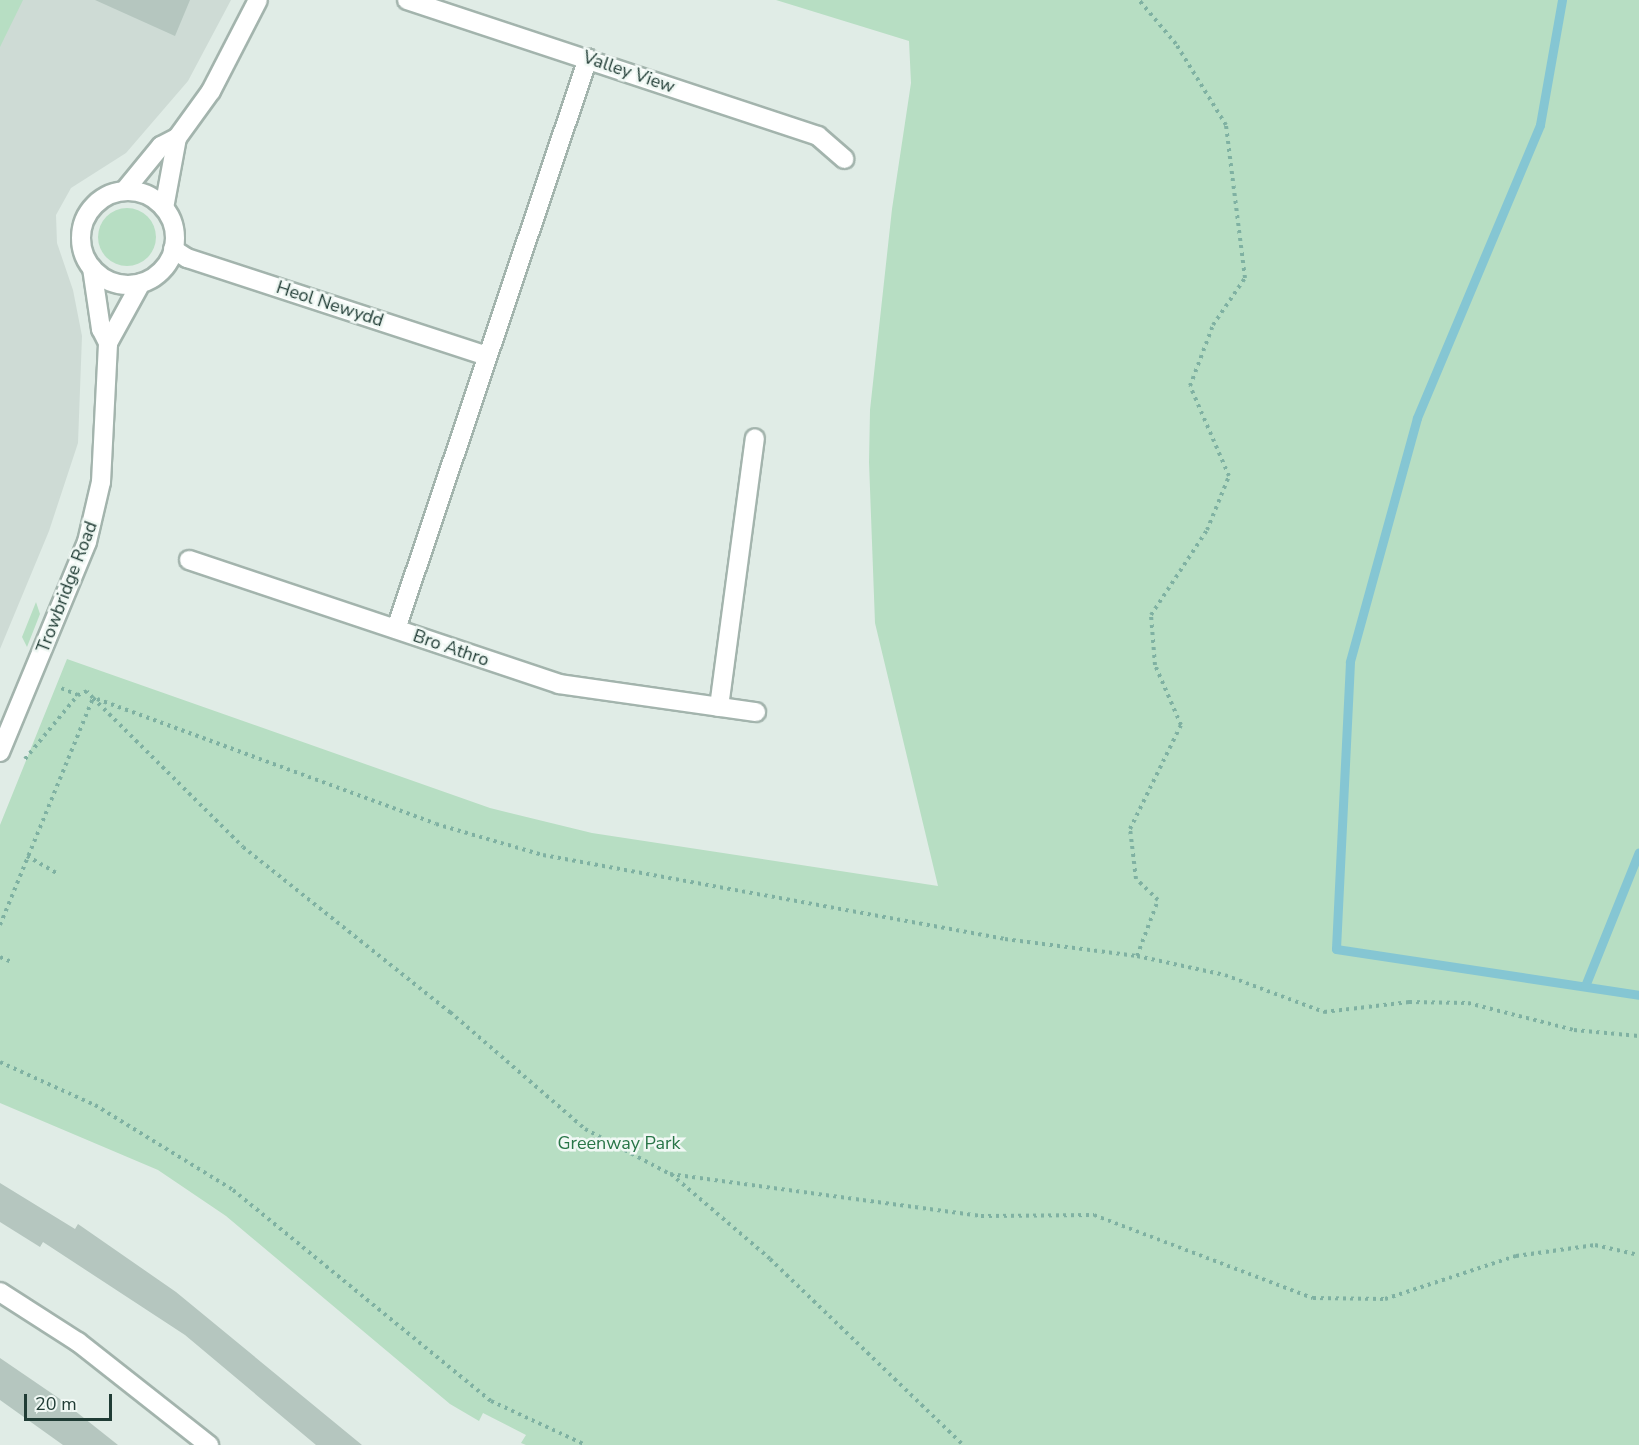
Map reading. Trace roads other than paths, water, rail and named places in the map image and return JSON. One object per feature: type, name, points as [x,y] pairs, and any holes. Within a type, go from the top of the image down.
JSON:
[{"type":"street","name":"Trowbridge Road","points":[[0,752],[95,512],[108,343],[141,283],[158,273],[173,249],[173,227],[164,208],[177,138],[222,74],[258,0]]},
{"type":"street","name":"Valley View","points":[[407,0],[818,136],[844,159]]},
{"type":"street","points":[[396,629],[588,58]]},
{"type":"street","name":"Trowbridge Road","points":[[108,343],[101,329],[92,268],[84,255],[82,226],[98,201],[125,190],[161,146],[177,138]]},
{"type":"street","points":[[125,190],[154,198],[164,208]]},
{"type":"street","name":"Heol Newydd","points":[[173,249],[186,258],[487,357]]},
{"type":"street","points":[[92,268],[115,283],[141,283]]},
{"type":"street","points":[[719,707],[755,438]]},
{"type":"street","name":"Bro Athro","points":[[189,560],[582,690],[756,712]]},
{"type":"street","points":[[0,1292],[78,1342],[209,1445]]},
{"type":"waterway","points":[[1562,0],[1540,125],[1417,418],[1350,662],[1336,949],[1639,995]]},
{"type":"waterway","points":[[1585,986],[1639,852]]},
{"type":"park label","name":"Greenway Park","points":[[619,1143]]}]
